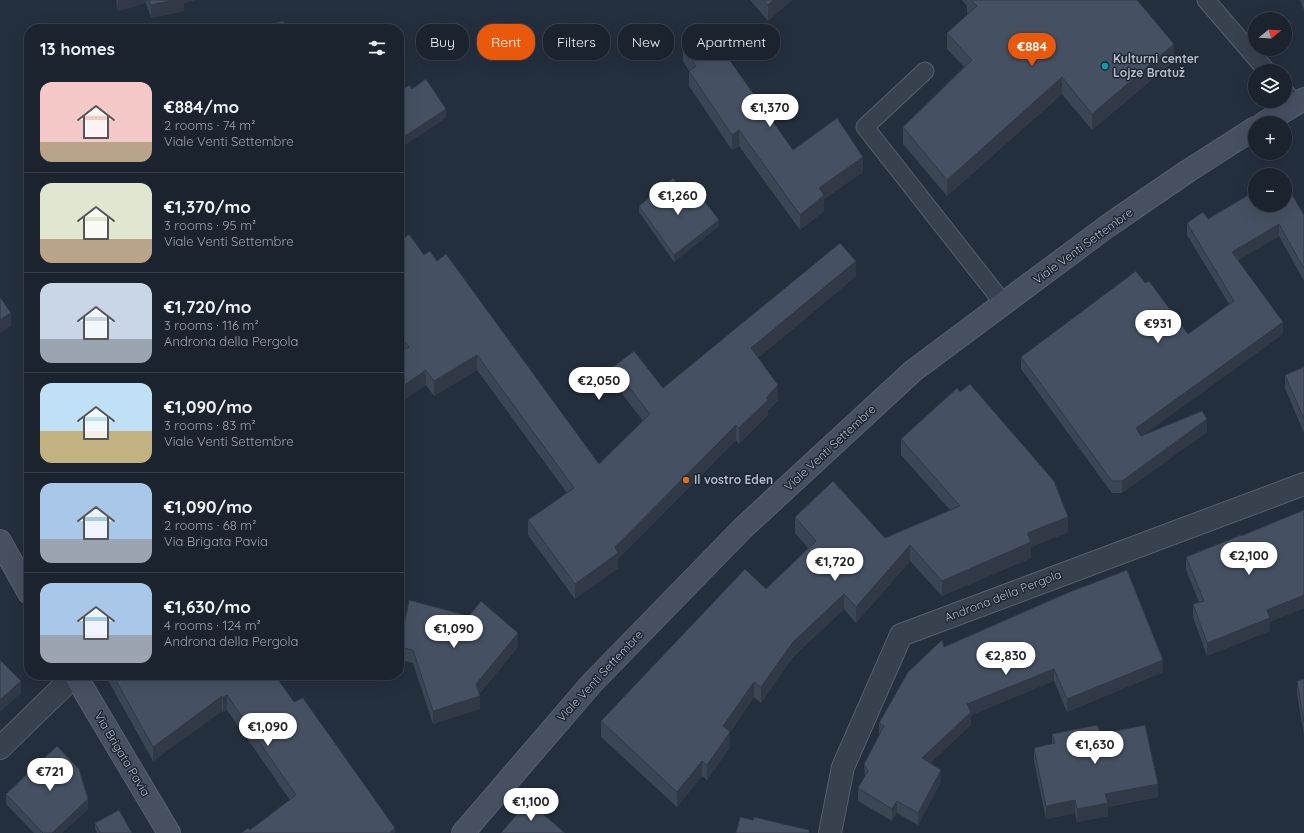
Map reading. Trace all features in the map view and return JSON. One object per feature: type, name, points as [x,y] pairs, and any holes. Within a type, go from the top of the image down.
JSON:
[{"type":"main road","points":[[1273,116],[1295,98]]},
{"type":"main road","name":"Viale Venti Settembre","points":[[463,833],[592,683],[743,528],[913,371],[1109,225],[1248,132]]},
{"type":"main road","points":[[0,541],[24,584]]},
{"type":"main road","name":"Via Brigata Pavia","points":[[78,680],[168,833]]},
{"type":"street","name":"Androna della Pergola","points":[[830,833],[843,767],[901,635],[1304,484]]},
{"type":"street","points":[[0,748],[70,680]]},
{"type":"lane","points":[[1206,0],[1261,64]]},
{"type":"lane","points":[[925,71],[865,127],[1004,304]]},
{"type":"building","points":[[149,0],[174,0],[151,5]]},
{"type":"building","points":[[763,0],[773,0],[768,5]]},
{"type":"building","points":[[971,0],[1137,0],[1174,44],[1092,114],[1062,77],[947,180],[903,127],[972,60],[947,33],[977,6]]},
{"type":"building","points":[[283,21],[285,24],[271,24]]},
{"type":"building","points":[[692,60],[730,60],[793,150],[837,118],[863,157],[819,188],[824,195],[800,215],[739,130],[732,135],[689,71],[696,66]]},
{"type":"building","points":[[426,79],[446,109],[404,137],[404,88],[409,85],[412,89]]},
{"type":"building","points":[[673,178],[690,201],[699,194],[719,220],[674,255],[639,206]]},
{"type":"building","points":[[1248,195],[1248,212],[1292,212],[1292,195],[1304,215],[1304,269],[1279,224],[1232,252],[1283,322],[1136,428],[1141,436],[1202,411],[1207,419],[1122,481],[1112,481],[1021,357],[1136,271],[1145,283],[1149,281],[1188,334],[1234,301],[1187,223],[1203,212],[1208,219]]},
{"type":"building","points":[[409,234],[424,255],[430,251],[437,261],[446,254],[599,464],[650,414],[613,367],[634,351],[663,388],[840,243],[856,261],[751,348],[778,385],[766,398],[768,400],[739,428],[736,425],[615,547],[618,553],[575,584],[528,520],[574,488],[477,355],[434,381],[426,370],[404,385],[404,350],[409,347],[404,340],[404,238]]},
{"type":"building","points":[[0,297],[11,313],[0,320]]},
{"type":"building","points":[[1304,367],[1304,419],[1285,375]]},
{"type":"building","points":[[970,384],[1054,481],[1068,517],[1027,533],[1031,542],[942,581],[910,545],[856,607],[844,594],[793,642],[761,687],[754,682],[723,726],[730,732],[707,765],[702,761],[677,792],[601,721],[745,569],[766,589],[816,541],[795,517],[833,481],[885,538],[960,506],[901,439],[957,388],[960,392]]},
{"type":"building","points":[[1304,510],[1304,595],[1267,610],[1270,618],[1207,643],[1193,604],[1204,601],[1186,557]]},
{"type":"building","points":[[1127,570],[1163,660],[1067,699],[1054,669],[967,704],[971,712],[922,758],[941,770],[918,813],[897,801],[892,809],[858,788],[868,771],[864,764],[884,726],[879,723],[908,672],[942,640],[944,647],[1067,593]]},
{"type":"building","points":[[409,600],[469,616],[481,601],[518,633],[476,684],[480,696],[433,711],[413,650],[404,648],[404,626]]},
{"type":"building","points":[[0,660],[21,681],[0,700]]},
{"type":"building","points":[[1304,679],[1304,722],[1297,681]]},
{"type":"building","points":[[116,680],[279,680],[294,702],[303,698],[395,828],[390,833],[241,833],[248,828],[250,830],[296,795],[227,695],[223,698],[222,696],[153,747]]},
{"type":"building","points":[[1097,725],[1101,734],[1145,725],[1158,784],[1105,794],[1108,803],[1077,809],[1075,800],[1046,806],[1034,748],[1055,743],[1052,734]]},
{"type":"building","points":[[57,746],[79,769],[88,799],[52,833],[43,833],[6,794]]},
{"type":"building","points":[[528,801],[565,833],[501,833]]},
{"type":"building","points":[[119,810],[132,833],[100,833],[95,823]]},
{"type":"building","points":[[740,817],[753,820],[754,817],[809,830],[809,833],[736,833]]},
{"type":"place","name":"Kulturni center Lojze Bratuž","points":[[1105,66]]},
{"type":"place","name":"Il vostro Eden","points":[[686,480]]}]
